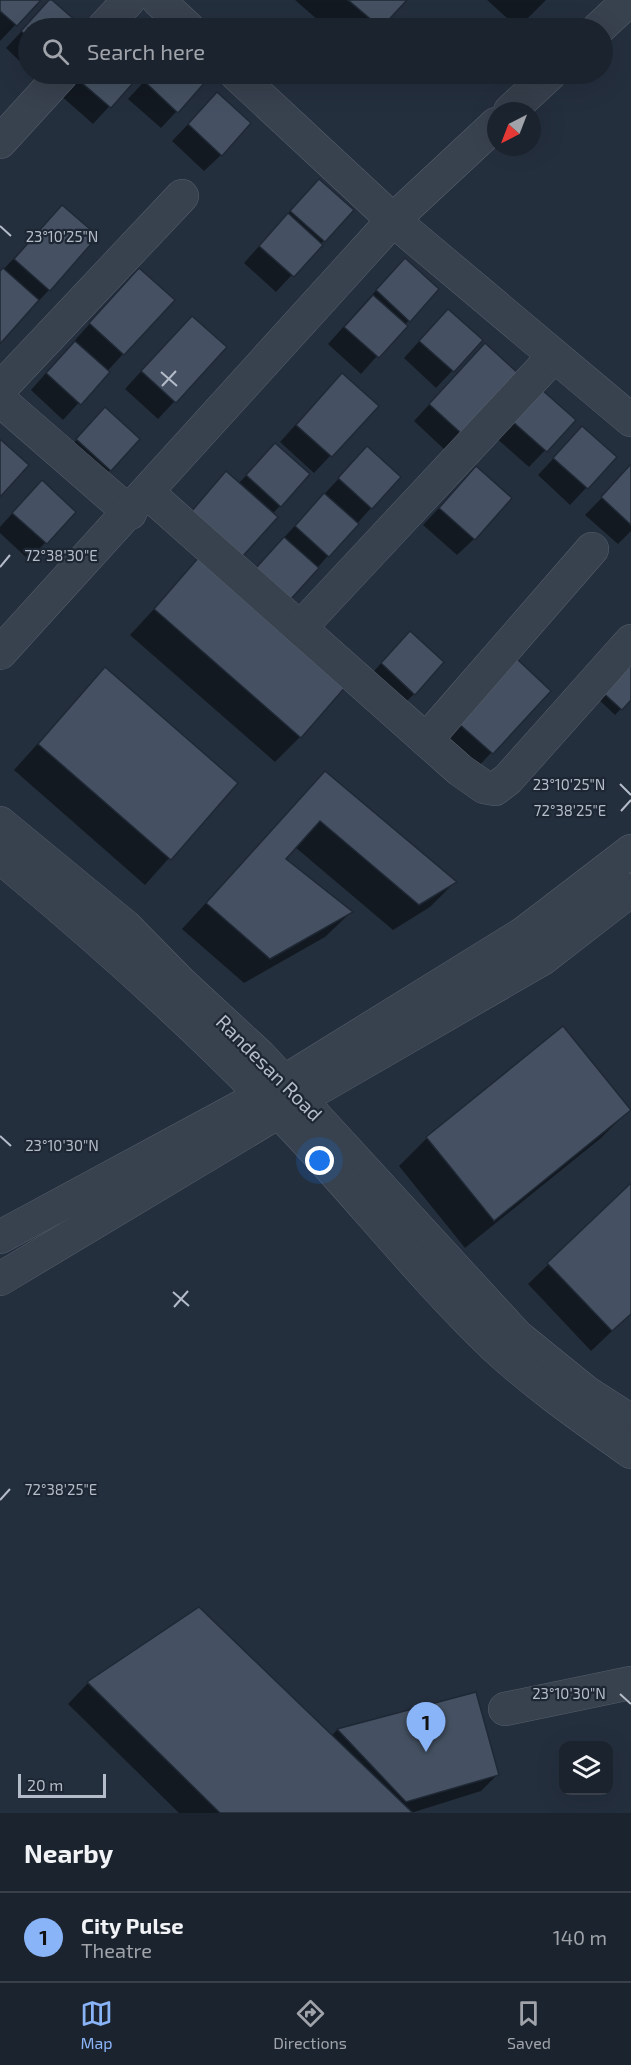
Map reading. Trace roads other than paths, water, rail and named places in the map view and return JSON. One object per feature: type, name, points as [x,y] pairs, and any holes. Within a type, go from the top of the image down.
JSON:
[{"type":"street","points":[[112,18],[129,0]]},
{"type":"street","points":[[158,0],[177,18]]},
{"type":"street","points":[[610,18],[629,0]]},
{"type":"street","points":[[0,142],[53,84]]},
{"type":"street","points":[[247,84],[393,220],[631,420]]},
{"type":"street","points":[[520,102],[539,84]]},
{"type":"street","points":[[0,653],[139,503],[393,220],[487,132]]},
{"type":"street","points":[[0,389],[182,196]]},
{"type":"street","points":[[300,628],[554,356]]},
{"type":"street","points":[[0,400],[139,503],[300,628],[426,740],[484,787],[495,789],[508,779],[631,641]]},
{"type":"street","points":[[426,740],[592,549]]},
{"type":"street","name":"Randesan Road","points":[[0,823],[125,926],[180,982],[495,1347],[560,1401],[631,1452]]},
{"type":"street","points":[[0,1280],[281,1097],[524,933],[631,851]]},
{"type":"street","name":"Randesan Road","points":[[0,857],[170,1005],[281,1097],[517,1336],[586,1392],[631,1421]]},
{"type":"street","points":[[0,1238],[281,1097],[542,959],[631,890]]},
{"type":"street","points":[[505,1709],[631,1683]]},
{"type":"place","name":"City Pulse","points":[[426,1752]]}]
